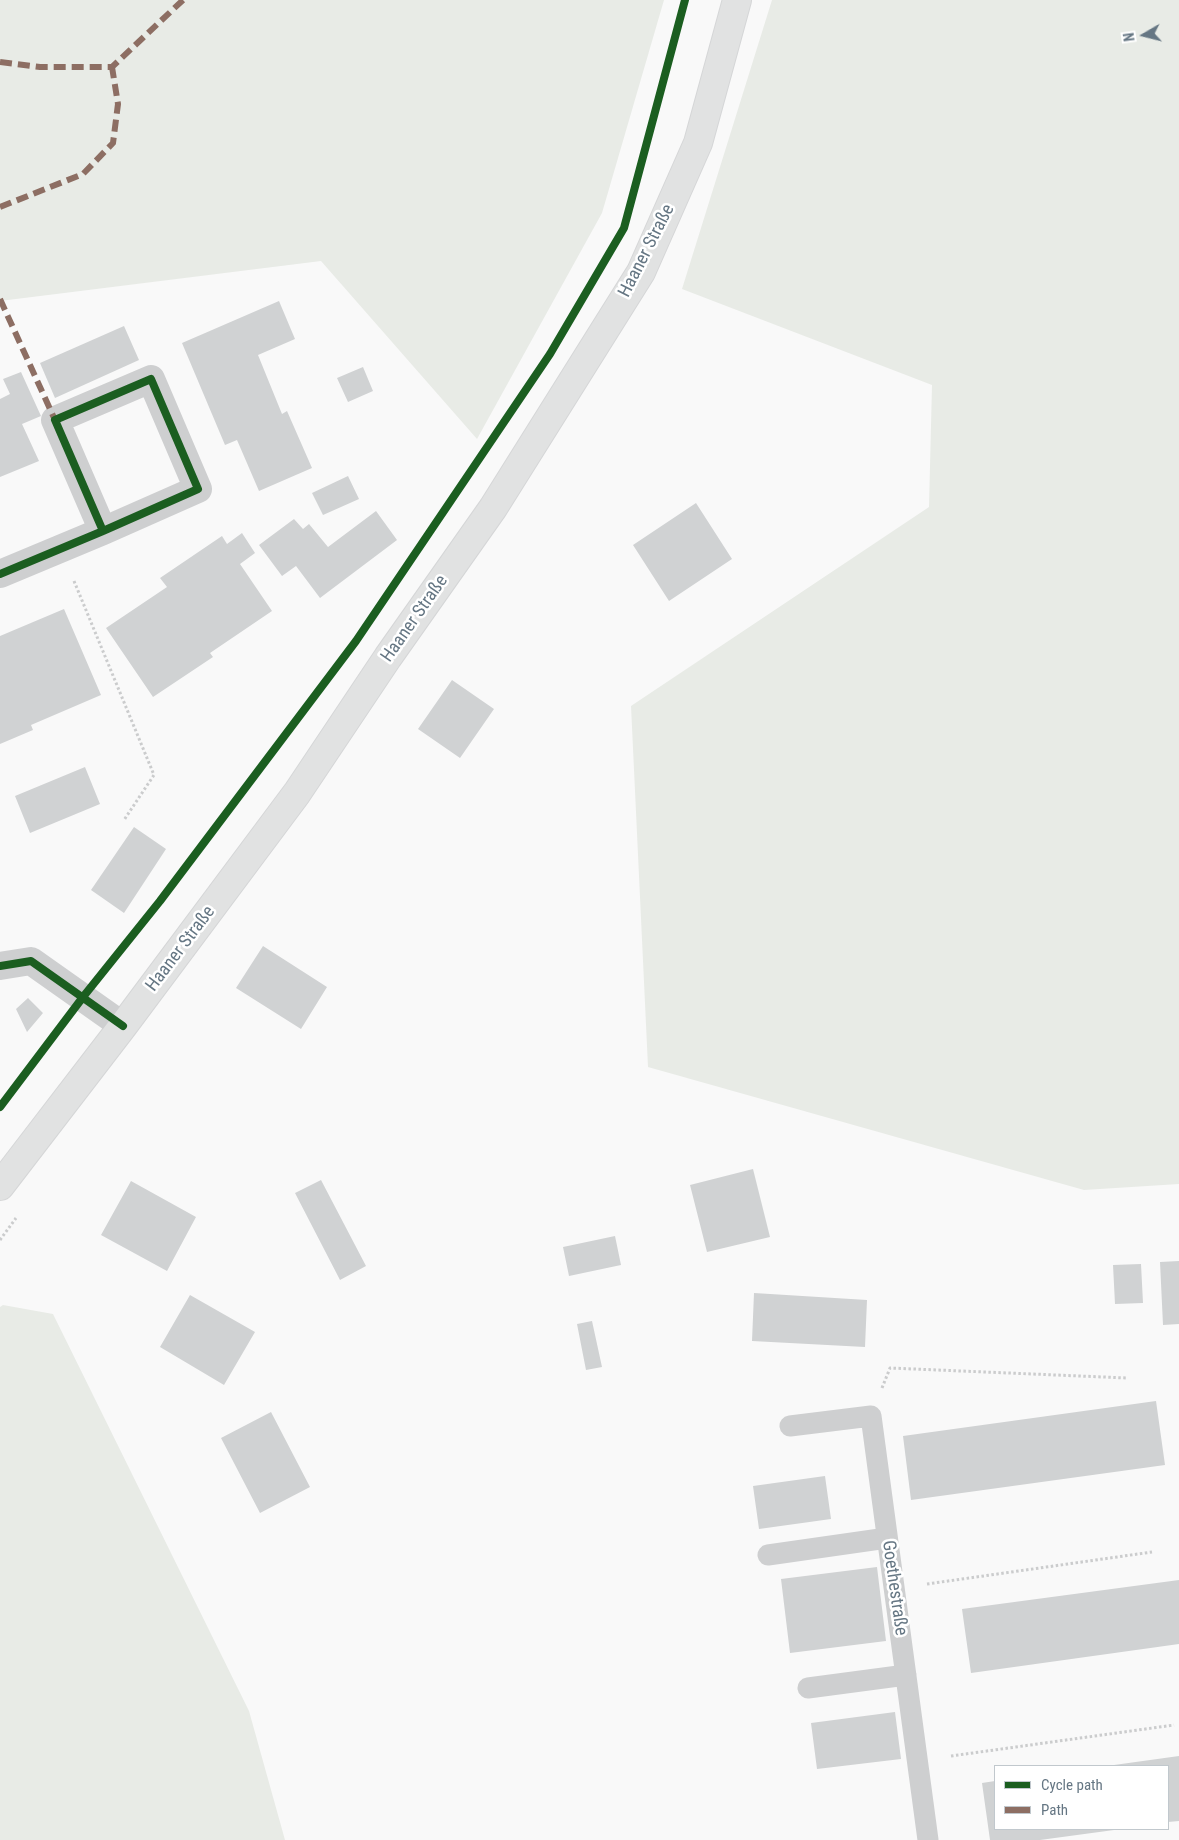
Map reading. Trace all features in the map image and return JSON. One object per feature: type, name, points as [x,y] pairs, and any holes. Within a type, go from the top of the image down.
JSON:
[{"type":"main road","name":"Haaner Straße","points":[[0,1186],[123,1026],[297,793],[388,657],[493,508],[641,272],[698,143],[737,0]]},
{"type":"street","points":[[0,574],[62,548],[198,489],[151,380],[56,420],[103,530]]},
{"type":"street","points":[[0,966],[31,961],[123,1026]]},
{"type":"lane","points":[[790,1426],[871,1416]]},
{"type":"lane","name":"Goethestraße","points":[[871,1416],[928,1840]]},
{"type":"lane","points":[[768,1555],[887,1538]]},
{"type":"lane","points":[[808,1688],[906,1675]]},
{"type":"path","points":[[62,548],[69,570],[154,775],[124,820]]},
{"type":"path","points":[[871,1416],[890,1368],[1127,1378]]},
{"type":"path","points":[[894,1589],[1152,1552]]},
{"type":"path","points":[[918,1760],[1174,1725]]},
{"type":"shaded area","points":[[0,0],[664,0],[602,213],[477,439],[321,261],[0,301]]},
{"type":"shaded area","points":[[772,0],[1179,0],[1179,1184],[1084,1190],[648,1067],[631,706],[929,507],[932,385],[682,289]]},
{"type":"shaded area","points":[[3,1305],[53,1314],[249,1711],[285,1840],[0,1840],[0,1307]]},
{"type":"building","points":[[279,301],[295,339],[258,355],[282,414],[287,411],[312,468],[259,491],[237,440],[225,445],[182,343]]},
{"type":"building","points":[[124,326],[139,360],[55,398],[40,363]]},
{"type":"building","points":[[363,367],[373,391],[348,402],[337,378]]},
{"type":"building","points":[[21,372],[41,416],[22,424],[39,461],[0,477],[0,399],[10,394],[3,379]]},
{"type":"building","points":[[348,476],[359,499],[323,515],[312,493]]},
{"type":"building","points":[[696,503],[732,559],[669,601],[633,545]]},
{"type":"building","points":[[376,511],[397,540],[320,598],[296,566],[282,576],[259,545],[294,519],[303,529],[309,524],[328,547]]},
{"type":"building","points":[[242,533],[255,553],[240,564],[272,611],[210,653],[213,657],[153,697],[106,628],[167,587],[160,578],[222,536],[227,544]]},
{"type":"building","points":[[64,609],[101,695],[31,725],[33,730],[0,744],[0,636]]},
{"type":"building","points":[[452,680],[494,709],[460,758],[418,729]]},
{"type":"building","points":[[85,767],[100,804],[30,833],[15,796]]},
{"type":"building","points":[[134,827],[166,849],[124,913],[91,890]]},
{"type":"building","points":[[263,946],[327,987],[301,1029],[236,988]]},
{"type":"building","points":[[28,998],[43,1013],[27,1032],[16,1009]]},
{"type":"building","points":[[753,1169],[770,1237],[707,1252],[690,1185]]},
{"type":"building","points":[[321,1180],[366,1266],[340,1280],[295,1193]]},
{"type":"building","points":[[131,1181],[196,1217],[167,1271],[101,1235]]},
{"type":"building","points":[[615,1236],[621,1265],[569,1276],[563,1247]]},
{"type":"building","points":[[1179,1261],[1179,1324],[1163,1325],[1160,1262]]},
{"type":"building","points":[[1141,1264],[1143,1303],[1115,1304],[1113,1265]]},
{"type":"building","points":[[754,1293],[867,1300],[865,1347],[752,1341]]},
{"type":"building","points":[[190,1295],[255,1332],[224,1385],[160,1347]]},
{"type":"building","points":[[592,1321],[602,1367],[586,1370],[577,1324]]},
{"type":"building","points":[[1156,1401],[1165,1465],[911,1500],[903,1436]]},
{"type":"building","points":[[271,1412],[310,1487],[260,1513],[221,1438]]},
{"type":"building","points":[[825,1476],[831,1519],[759,1529],[753,1486]]},
{"type":"building","points":[[877,1567],[886,1641],[790,1653],[781,1579]]},
{"type":"building","points":[[1179,1580],[1179,1644],[971,1673],[962,1609]]},
{"type":"building","points":[[895,1712],[901,1759],[817,1769],[811,1723]]},
{"type":"building","points":[[1179,1756],[1179,1821],[1169,1822],[1169,1765],[1114,1765]]},
{"type":"building","points":[[994,1781],[994,1830],[1114,1830],[1040,1840],[990,1840],[982,1783]]},
{"type":"marked path","points":[[0,62],[40,67],[112,67],[183,0]]},
{"type":"marked path","points":[[0,207],[83,174],[113,143],[118,104],[112,67]]},
{"type":"marked path","points":[[0,299],[55,420]]},
{"type":"cycle path","points":[[0,1107],[83,997],[160,901],[356,641],[550,354],[624,228],[685,0]]},
{"type":"cycle path","points":[[0,574],[103,531],[198,489],[151,379],[55,420],[103,531]]},
{"type":"cycle path","points":[[0,966],[31,961],[123,1026]]}]
